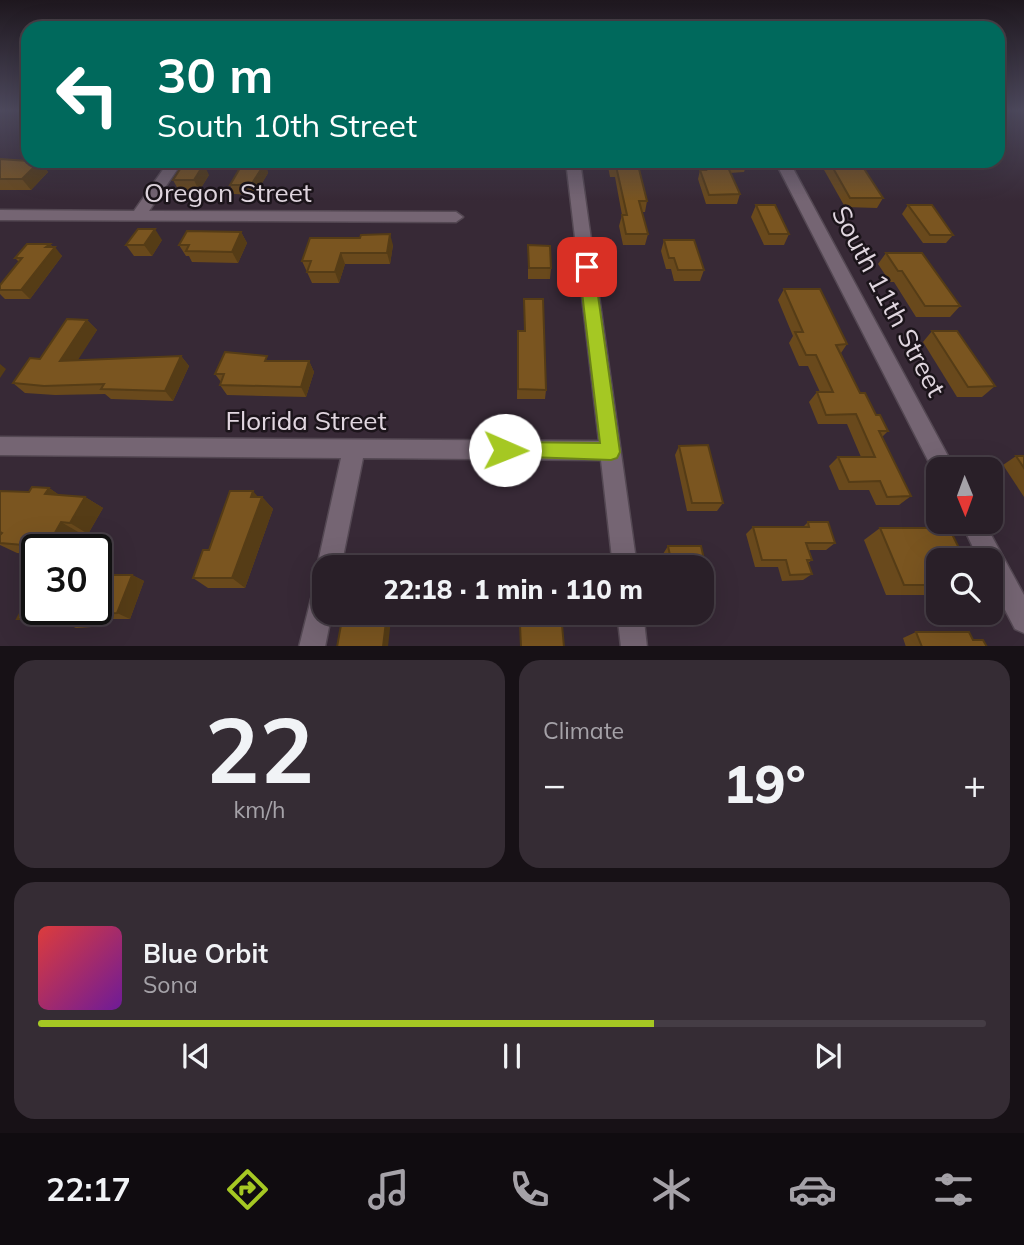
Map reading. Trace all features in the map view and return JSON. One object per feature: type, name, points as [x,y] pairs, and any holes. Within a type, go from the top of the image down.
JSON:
[{"type":"street","points":[[138,216],[171,168]]},
{"type":"street","points":[[574,168],[624,555]]},
{"type":"street","name":"South 11th Street","points":[[786,168],[938,457]]},
{"type":"street","name":"Oregon Street","points":[[0,215],[456,217]]},
{"type":"street","name":"Florida Street","points":[[0,446],[611,452]]},
{"type":"street","points":[[332,555],[354,449]]},
{"type":"street","points":[[978,534],[1024,620]]},
{"type":"street","points":[[312,646],[317,625]]},
{"type":"street","points":[[632,625],[634,646]]},
{"type":"building","points":[[0,159],[21,160],[21,168],[33,168],[22,179],[0,179]]},
{"type":"building","points":[[181,168],[202,168],[194,180],[173,180]]},
{"type":"building","points":[[240,168],[262,168],[251,185],[230,185]]},
{"type":"building","points":[[616,168],[639,168],[647,201],[639,201],[648,234],[626,234],[622,215],[627,215]]},
{"type":"building","points":[[705,168],[728,168],[740,194],[709,195],[700,170],[706,170]]},
{"type":"building","points":[[833,168],[864,168],[883,198],[850,198]]},
{"type":"building","points":[[756,205],[775,205],[789,234],[769,234]]},
{"type":"building","points":[[908,205],[932,205],[953,235],[930,235]]},
{"type":"building","points":[[138,229],[155,229],[144,245],[126,245]]},
{"type":"building","points":[[187,231],[241,232],[232,252],[186,251],[189,245],[179,245]]},
{"type":"building","points":[[390,234],[387,253],[341,253],[335,272],[307,272],[311,261],[302,261],[310,238],[360,238],[361,235]]},
{"type":"building","points":[[664,240],[694,240],[704,270],[678,270],[674,258],[669,258]]},
{"type":"building","points":[[27,244],[50,244],[46,247],[55,247],[21,290],[0,290],[0,285],[22,258],[15,258]]},
{"type":"building","points":[[528,245],[550,246],[551,268],[529,268]]},
{"type":"building","points":[[886,253],[922,253],[960,306],[925,306],[902,271],[898,271]]},
{"type":"building","points":[[784,289],[820,289],[847,344],[836,345],[860,393],[865,393],[888,431],[879,431],[911,496],[887,497],[880,481],[849,482],[838,457],[875,457],[856,414],[826,415],[817,392],[833,392],[816,355],[806,355],[795,332],[803,332]]},
{"type":"building","points":[[524,299],[543,299],[546,390],[518,389],[518,331],[525,331]]},
{"type":"building","points":[[67,319],[87,320],[60,361],[181,356],[165,391],[101,389],[104,384],[44,386],[13,383],[30,358],[40,359]]},
{"type":"building","points":[[932,331],[957,331],[995,386],[968,387]]},
{"type":"building","points":[[225,352],[267,356],[265,361],[309,361],[301,387],[220,385],[224,374],[215,374]]},
{"type":"building","points":[[708,445],[723,503],[692,503],[679,446]]},
{"type":"building","points":[[1016,456],[1024,456],[1024,468]]},
{"type":"building","points":[[32,487],[49,488],[45,494],[85,497],[70,523],[61,522],[54,534],[21,534],[21,545],[0,543],[0,491],[29,492]]},
{"type":"building","points":[[230,491],[253,491],[251,497],[262,497],[232,578],[193,578],[203,550],[209,550]]},
{"type":"building","points":[[808,522],[828,522],[835,543],[806,543],[812,560],[807,560],[812,574],[790,575],[786,560],[762,560],[753,527],[809,527]]},
{"type":"building","points":[[880,528],[926,528],[926,534],[952,534],[959,548],[926,548],[926,585],[904,585]]},
{"type":"building","points":[[668,546],[701,546],[703,555],[670,555]]},
{"type":"building","points":[[112,575],[132,575],[117,613],[112,613]]},
{"type":"building","points":[[341,625],[386,625],[383,646],[337,646]]},
{"type":"building","points":[[520,625],[562,625],[564,646],[521,646]]},
{"type":"building","points":[[916,632],[969,632],[973,640],[983,640],[986,646],[922,646]]},
{"type":"route","points":[[505,450],[611,452],[587,267]]}]
